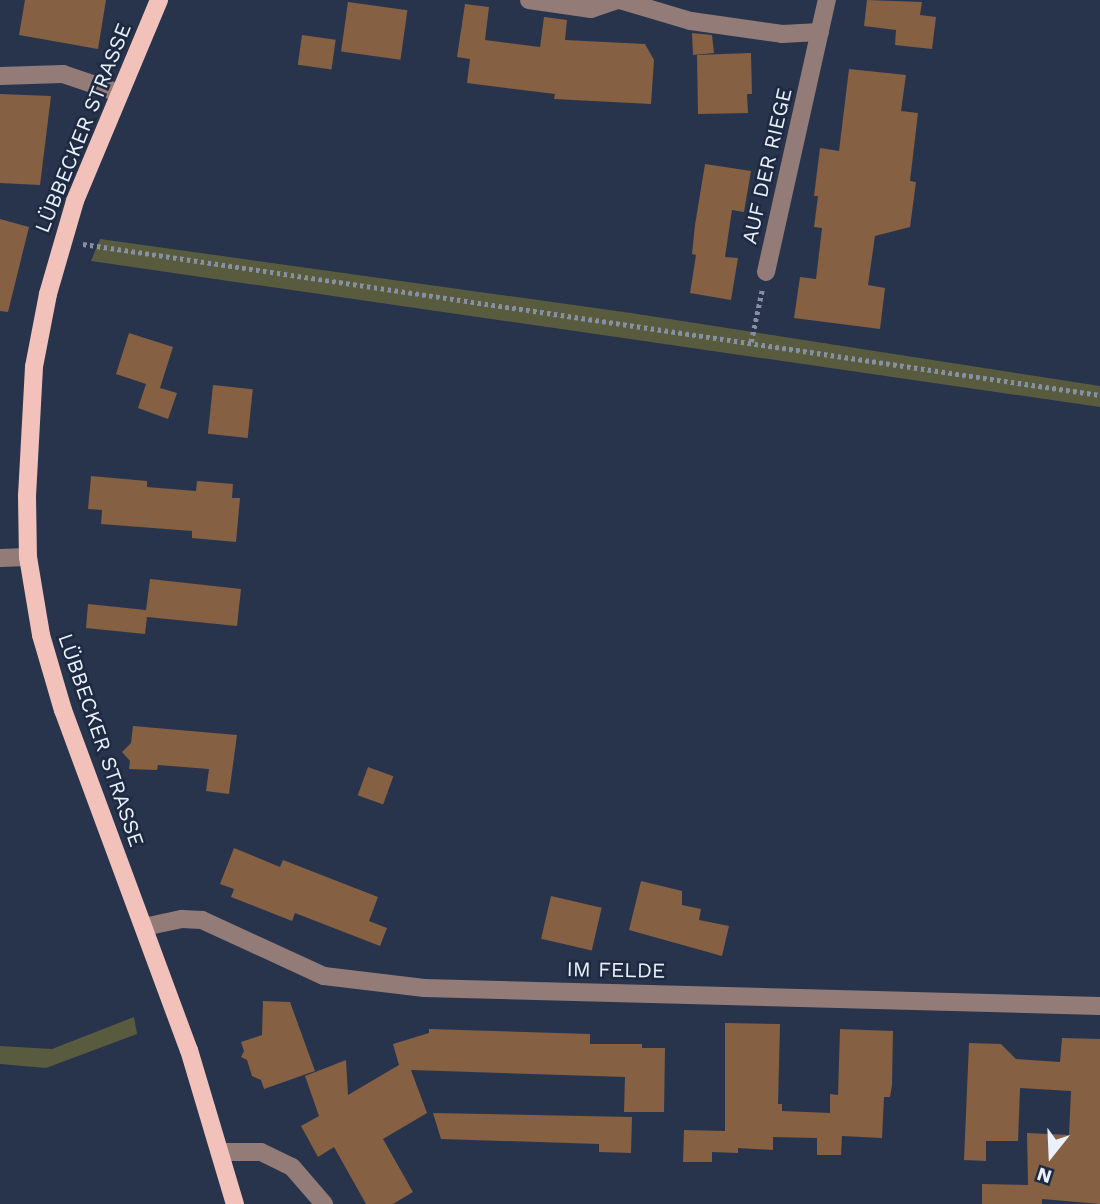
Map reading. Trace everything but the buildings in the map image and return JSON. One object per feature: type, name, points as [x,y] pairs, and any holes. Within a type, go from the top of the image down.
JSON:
[{"type":"main road","name":"LÜBBECKER STRASSE","points":[[159,0],[119,93],[62,241],[34,367],[27,483],[28,557],[41,635],[63,710],[190,1050],[222,1152],[235,1204]]},
{"type":"street","points":[[529,0],[592,9],[619,0],[691,21],[782,34],[820,32]]},
{"type":"street","name":"AUF DER RIEGE","points":[[766,272],[827,0]]},
{"type":"street","points":[[0,76],[63,74],[119,93]]},
{"type":"street","points":[[0,558],[28,557]]},
{"type":"street","name":"IM FELDE","points":[[144,927],[182,919],[202,920],[324,976],[424,988],[1100,1006]]},
{"type":"street","points":[[222,1152],[261,1152],[292,1167],[324,1204]]},
{"type":"path","points":[[62,241],[1100,395]]},
{"type":"path","name":"AUF DER RIEGE","points":[[751,342],[766,272]]},
{"type":"green space","points":[[100,239],[631,313],[1100,386],[1100,407],[91,261]]},
{"type":"green space","points":[[134,1017],[137,1034],[46,1068],[0,1064],[0,1046],[52,1049]]}]
